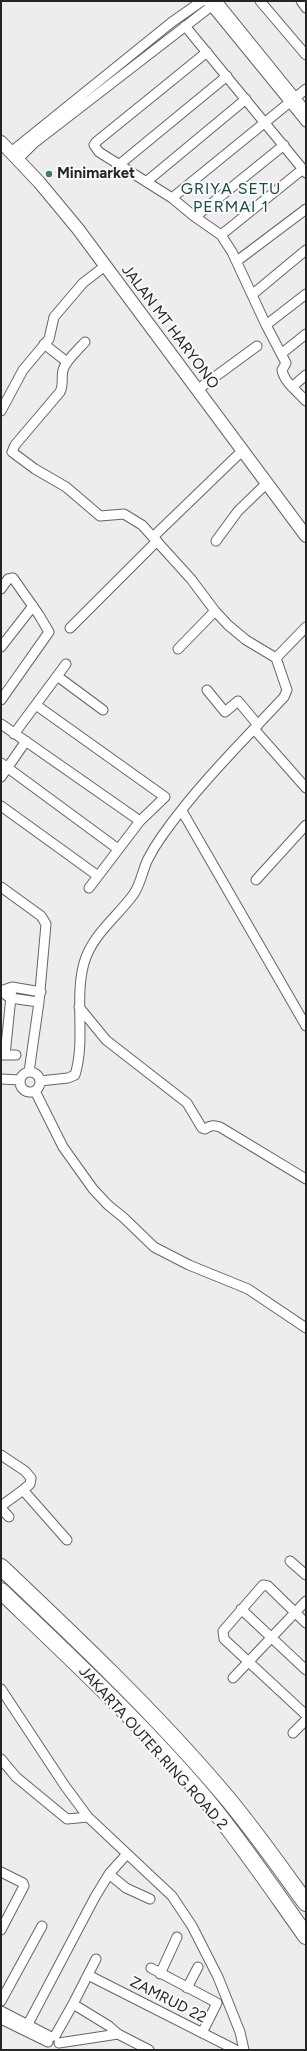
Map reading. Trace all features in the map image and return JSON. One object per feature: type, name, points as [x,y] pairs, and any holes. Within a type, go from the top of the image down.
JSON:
[{"type":"highway","name":"JAKARTA OUTER RING ROAD 2","points":[[1,1567],[107,1668],[223,1792],[306,1903]]},
{"type":"highway","name":"JAKARTA OUTER RING ROAD 2","points":[[1,1591],[95,1681],[207,1802],[262,1873],[306,1936]]},
{"type":"main road","name":"JALAN MT HARYONO","points":[[1,142],[15,155],[62,208],[306,536]]},
{"type":"street","points":[[15,155],[172,22],[202,1]]},
{"type":"street","points":[[260,1],[306,55]]},
{"type":"street","points":[[301,1],[306,8]]},
{"type":"street","points":[[15,155],[33,144],[117,81],[214,2],[292,100],[306,122]]},
{"type":"street","points":[[185,26],[226,76],[266,121],[304,170],[221,235]]},
{"type":"street","points":[[207,52],[94,145],[99,152],[172,198],[194,218],[221,235],[237,262],[266,325],[286,363],[282,373],[292,387],[306,401]]},
{"type":"street","points":[[120,164],[226,76]]},
{"type":"street","points":[[172,198],[306,89]]},
{"type":"street","points":[[146,182],[246,99]]},
{"type":"street","points":[[292,100],[306,111]]},
{"type":"street","points":[[194,218],[284,145]]},
{"type":"street","points":[[237,262],[306,209]]},
{"type":"street","points":[[253,294],[306,250]]},
{"type":"street","points":[[1,411],[23,370],[49,338],[54,317],[83,283],[105,266]]},
{"type":"street","points":[[266,325],[306,294]]},
{"type":"street","points":[[281,354],[306,334]]},
{"type":"street","points":[[40,1081],[73,1077],[75,1075],[78,1065],[79,1007],[84,964],[95,939],[132,896],[140,882],[148,859],[202,784],[287,692],[286,684],[276,658],[246,640],[215,611],[191,579],[155,539],[135,520],[124,514],[100,516],[66,487],[35,469],[12,452],[15,445],[60,392],[64,382],[63,370],[67,362],[85,342]]},
{"type":"street","points":[[44,344],[67,362]]},
{"type":"street","points":[[197,390],[257,346]]},
{"type":"street","points":[[292,387],[306,375]]},
{"type":"street","points":[[70,628],[242,451]]},
{"type":"street","points":[[216,541],[238,511],[266,484]]},
{"type":"street","points":[[1,589],[8,579],[13,578],[33,606],[49,634],[1,700]]},
{"type":"street","points":[[1,647],[33,606]]},
{"type":"street","points":[[178,649],[215,611]]},
{"type":"street","points":[[276,658],[306,627]]},
{"type":"street","points":[[14,734],[66,664]]},
{"type":"street","points":[[57,676],[103,710]]},
{"type":"street","points":[[207,690],[225,712],[238,701],[256,727],[306,788]]},
{"type":"street","points":[[36,705],[165,798],[140,821],[89,888]]},
{"type":"street","points":[[1,724],[140,821]]},
{"type":"street","points":[[1,777],[4,766],[26,741]]},
{"type":"street","points":[[4,766],[118,849]]},
{"type":"street","points":[[1,806],[98,876]]},
{"type":"street","points":[[182,810],[306,1026]]},
{"type":"street","points":[[256,880],[306,825]]},
{"type":"street","points":[[1,887],[45,921],[46,934],[41,992],[30,1072]]},
{"type":"street","points":[[1,991],[12,988],[41,992]]},
{"type":"street","points":[[12,988],[3,1055],[16,1055]]},
{"type":"street","points":[[1,991],[10,998],[39,1002]]},
{"type":"street","points":[[79,1007],[106,1040],[187,1103],[202,1128],[206,1129],[210,1126],[216,1125],[306,1179]]},
{"type":"street","points":[[30,1072],[40,1081]]},
{"type":"street","points":[[20,1080],[25,1074],[30,1072]]},
{"type":"street","points":[[1,1079],[20,1080]]},
{"type":"street","points":[[20,1080],[22,1089],[26,1092],[35,1091],[39,1087],[40,1081]]},
{"type":"street","points":[[35,1091],[63,1147],[94,1189],[108,1205],[154,1247],[189,1265],[248,1288],[306,1328]]},
{"type":"street","points":[[1,1455],[25,1471],[31,1478],[30,1484],[1,1507],[9,1517]]},
{"type":"street","points":[[23,1490],[67,1540]]},
{"type":"street","points":[[290,1561],[306,1575]]},
{"type":"street","points":[[306,1623],[268,1586],[263,1585],[241,1609],[223,1631],[222,1635],[224,1639],[248,1662],[306,1715]]},
{"type":"street","points":[[233,1678],[306,1601]]},
{"type":"street","points":[[241,1609],[306,1670]]},
{"type":"street","points":[[1,1689],[65,1786],[88,1817],[126,1855],[172,1896],[192,1926],[218,1977],[240,2032],[244,2050]]},
{"type":"street","points":[[293,1733],[306,1720]]},
{"type":"street","points":[[1,1759],[16,1777],[67,1819],[88,1817]]},
{"type":"street","points":[[28,2024],[109,1874],[126,1855]]},
{"type":"street","points":[[1,1872],[23,1882],[24,1886],[1,1930]]},
{"type":"street","points":[[109,1874],[126,1888],[150,1899]]},
{"type":"street","points":[[1,2001],[42,1926]]},
{"type":"street","points":[[160,1974],[177,1937]]},
{"type":"street","points":[[54,2040],[96,1959]]},
{"type":"street","points":[[187,1988],[198,1967]]},
{"type":"street","points":[[151,1968],[218,2003],[202,2033]]},
{"type":"street","name":"ZAMRUD 22","points":[[88,1975],[236,2050]]},
{"type":"street","points":[[73,2004],[109,2026],[118,2034],[149,2050]]},
{"type":"street","points":[[1,2011],[28,2024],[54,2040]]},
{"type":"street","points":[[1,2019],[54,2040],[118,2034]]},
{"type":"place","name":"Minimarket","points":[[49,174]]},
{"type":"district","name":"GRIYA SETU PERMAI 1","points":[[231,198]]}]
